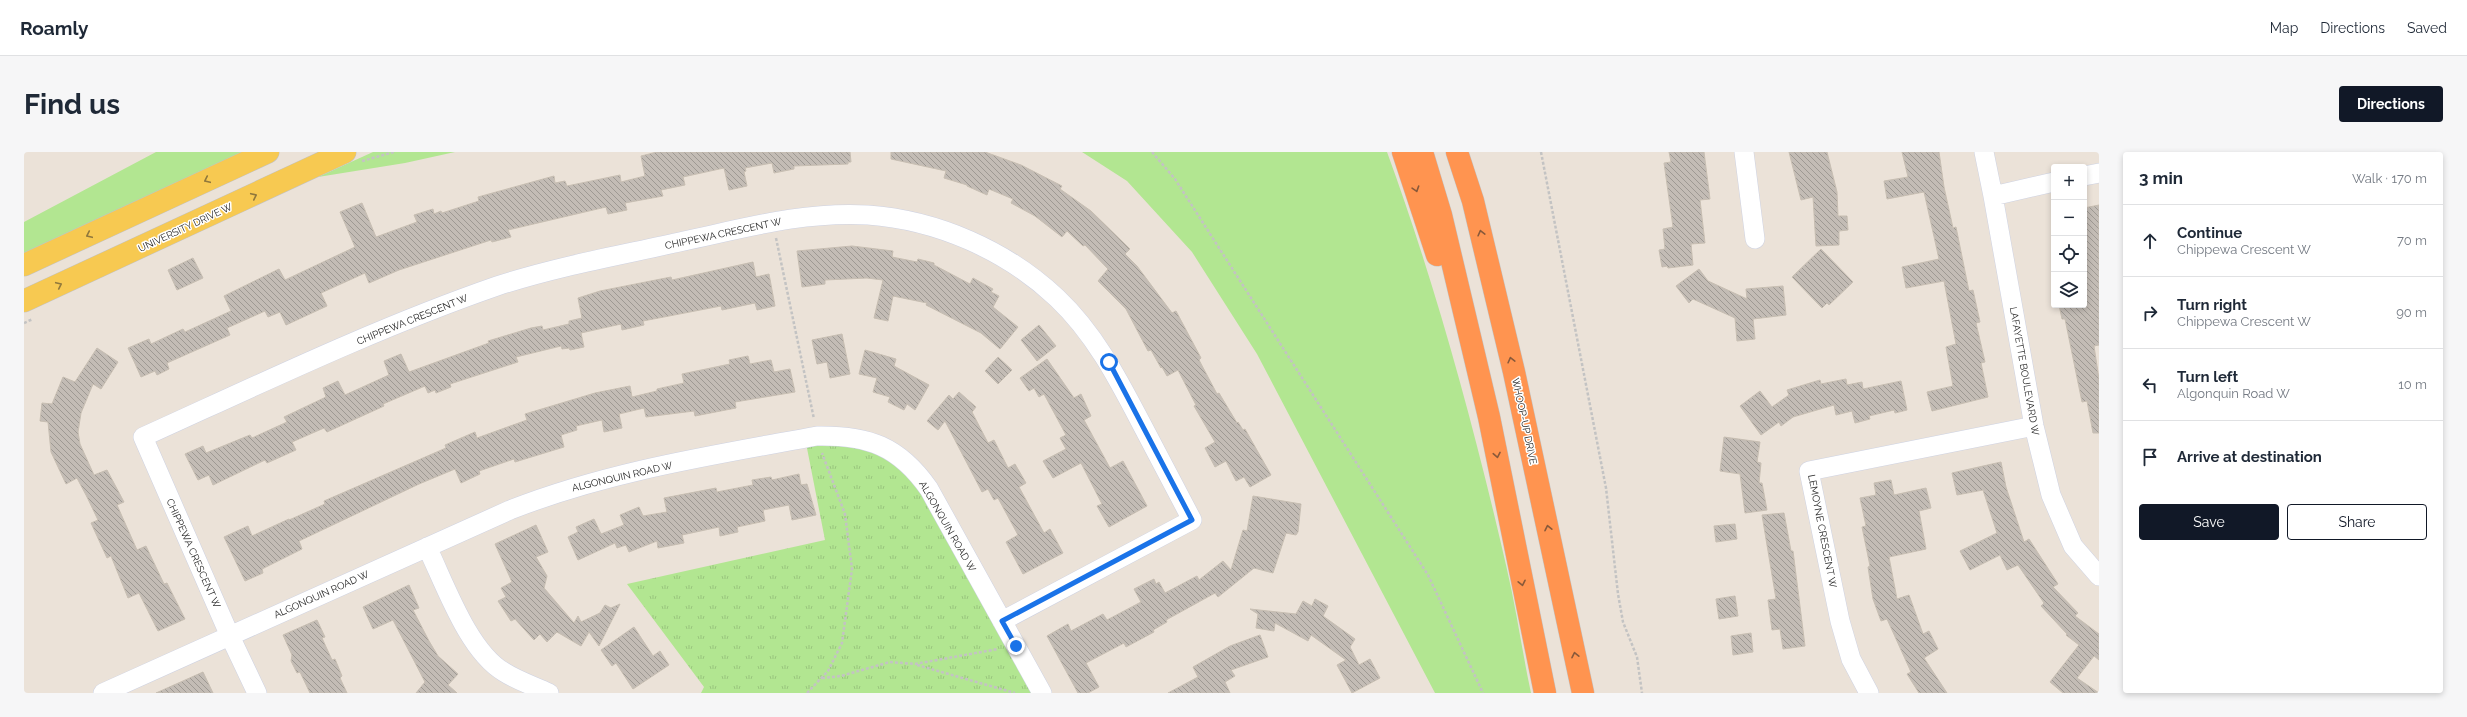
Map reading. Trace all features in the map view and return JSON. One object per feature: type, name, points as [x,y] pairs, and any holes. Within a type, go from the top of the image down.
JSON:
[{"type":"highway","points":[[1403,152],[1489,417]]},
{"type":"highway","points":[[1422,152],[1441,215],[1489,417],[1546,693]]},
{"type":"highway","name":"WHOOP-UP DRIVE","points":[[1457,152],[1473,201],[1514,372],[1583,693]]},
{"type":"highway","points":[[1462,152],[1473,201]]},
{"type":"main road","points":[[24,265],[268,152]]},
{"type":"main road","name":"UNIVERSITY DRIVE W","points":[[24,301],[345,152]]},
{"type":"street","points":[[1744,152],[1755,239]]},
{"type":"street","name":"LAFAYETTE BOULEVARD W","points":[[1984,152],[1994,196],[2034,426],[2051,495],[2073,546],[2099,576]]},
{"type":"street","points":[[2087,175],[2099,173]]},
{"type":"street","points":[[1994,196],[2051,183]]},
{"type":"street","name":"CHIPPEWA CRESCENT W","points":[[229,634],[143,437],[377,332],[501,285],[562,268],[772,222],[825,214],[870,215],[912,222],[954,233],[992,251],[1057,298],[1087,330],[1109,362],[1192,520],[1002,621]]},
{"type":"street","name":"LEMOYNE CRESCENT W","points":[[1869,693],[1851,659],[1840,621],[1809,470],[2034,426]]},
{"type":"street","name":"ALGONQUIN ROAD W","points":[[103,693],[229,634],[510,510],[550,494],[593,482],[817,436],[845,435],[872,442],[894,453],[915,468],[929,489],[1042,693]]},
{"type":"street","points":[[427,547],[468,631],[484,655],[503,672],[548,693]]},
{"type":"street","points":[[229,634],[257,693]]},
{"type":"path","points":[[1152,152],[1175,179],[1428,575],[1483,693]]},
{"type":"path","points":[[1541,152],[1606,488],[1619,601],[1623,622],[1637,657],[1642,693]]},
{"type":"path","points":[[772,222],[817,436],[845,514],[852,569],[842,641],[828,671],[807,693]]},
{"type":"path","points":[[915,664],[1016,646]]},
{"type":"path","points":[[822,678],[841,676],[890,662],[915,664],[1014,693]]},
{"type":"green space","points":[[156,152],[268,152],[24,265],[24,222]]},
{"type":"green space","points":[[373,152],[455,152],[405,163],[318,177]]},
{"type":"green space","points":[[1082,152],[1387,152],[1438,305],[1481,461],[1510,581],[1531,693],[1435,693],[1257,354],[1192,252],[1127,181]]},
{"type":"green space","points":[[845,435],[915,468],[1042,693],[701,693],[704,687],[627,584],[825,540],[805,438]]},
{"type":"building","points":[[657,152],[850,152],[851,162],[848,162],[848,164],[794,166],[794,169],[774,173],[772,163],[745,168],[746,171],[744,172],[747,186],[729,190],[724,168],[683,177],[685,185],[661,190],[663,196],[625,203],[627,210],[608,214],[606,207],[508,230],[511,237],[492,242],[491,240],[399,270],[369,283],[365,273],[321,293],[327,306],[286,325],[280,312],[268,317],[265,311],[227,328],[230,335],[167,363],[169,369],[157,375],[155,371],[141,377],[128,348],[149,339],[151,344],[183,329],[185,332],[231,311],[224,296],[279,269],[285,280],[355,247],[340,212],[362,203],[376,237],[417,222],[414,215],[433,209],[434,214],[441,211],[442,213],[479,201],[478,197],[554,176],[555,183],[565,181],[567,186],[620,175],[621,182],[645,176],[641,156]]},
{"type":"building","points":[[891,152],[985,152],[1021,165],[1062,186],[1060,189],[1091,211],[1130,249],[1125,254],[1137,266],[1172,313],[1176,311],[1201,358],[1199,360],[1217,394],[1219,393],[1237,423],[1238,422],[1243,430],[1245,429],[1271,475],[1250,487],[1244,477],[1236,481],[1226,461],[1215,467],[1205,448],[1215,442],[1194,406],[1196,405],[1178,370],[1167,376],[1151,350],[1148,351],[1126,309],[1098,281],[1108,269],[1085,245],[1083,246],[1067,231],[1062,237],[1035,216],[1011,203],[1013,199],[989,189],[987,195],[967,185],[944,178],[946,171],[891,159]]},
{"type":"building","points":[[1669,152],[1704,152],[1710,199],[1700,200],[1705,243],[1691,244],[1693,265],[1668,268],[1667,266],[1662,267],[1659,250],[1665,249],[1663,229],[1673,227],[1664,163],[1671,162]]},
{"type":"building","points":[[1789,152],[1827,152],[1837,192],[1838,216],[1847,216],[1848,230],[1839,231],[1839,245],[1816,246],[1813,197],[1801,200]]},
{"type":"building","points":[[1902,152],[1939,152],[1944,187],[1953,228],[1956,227],[1969,291],[1973,290],[1980,322],[1976,323],[1985,362],[1981,363],[1988,397],[1932,411],[1927,392],[1953,386],[1946,347],[1956,344],[1944,281],[1906,288],[1902,267],[1939,259],[1924,192],[1887,199],[1884,181],[1908,177]]},
{"type":"building","points":[[2099,205],[2099,345],[2094,346],[2099,379],[2099,433],[2093,433],[2087,401],[2082,402],[2065,319],[2062,319],[2060,308],[2087,308],[2087,207]]},
{"type":"building","points":[[852,246],[893,251],[892,257],[917,262],[918,259],[934,263],[934,265],[970,284],[973,278],[993,289],[991,292],[999,296],[993,307],[1018,327],[1000,349],[981,333],[926,305],[927,303],[893,296],[888,321],[874,318],[883,280],[867,278],[825,280],[825,284],[802,287],[797,251]]},
{"type":"building","points":[[1821,249],[1853,282],[1829,305],[1827,303],[1822,308],[1792,277]]},
{"type":"building","points":[[193,258],[203,278],[177,290],[168,270]]},
{"type":"building","points":[[753,262],[756,277],[769,274],[775,306],[757,310],[755,303],[722,310],[721,306],[643,321],[644,325],[622,330],[621,324],[581,333],[584,347],[570,350],[569,348],[562,349],[561,346],[516,357],[518,362],[450,384],[451,387],[436,393],[435,390],[428,393],[425,386],[383,404],[384,406],[327,432],[324,428],[292,442],[296,450],[267,463],[265,460],[213,485],[209,475],[198,480],[185,454],[203,446],[206,453],[250,435],[252,438],[287,422],[284,417],[326,397],[323,388],[338,381],[345,395],[389,375],[384,361],[401,354],[409,372],[489,343],[488,341],[531,328],[542,326],[543,330],[569,324],[569,321],[582,318],[578,298],[600,291],[671,277],[672,280]]},
{"type":"building","points":[[1699,269],[1708,281],[1747,299],[1746,289],[1783,286],[1786,315],[1753,319],[1755,339],[1737,341],[1735,318],[1693,299],[1689,303],[1676,286]]},
{"type":"building","points":[[1039,325],[1056,346],[1037,361],[1021,340]]},
{"type":"building","points":[[842,334],[850,374],[830,378],[827,362],[817,364],[812,340]]},
{"type":"building","points":[[97,348],[118,362],[101,389],[93,384],[81,413],[78,432],[80,444],[94,475],[107,470],[124,502],[117,505],[137,550],[146,546],[164,584],[167,583],[185,619],[158,631],[139,593],[128,598],[111,556],[107,558],[91,523],[98,520],[87,497],[77,478],[66,484],[51,452],[48,422],[40,421],[42,403],[52,404],[63,377],[75,382]]},
{"type":"building","points":[[865,350],[896,359],[894,366],[929,385],[915,410],[907,404],[904,410],[888,402],[890,397],[873,392],[877,378],[859,374]]},
{"type":"building","points":[[748,356],[750,364],[771,360],[774,372],[790,369],[795,392],[735,402],[736,408],[695,416],[694,411],[646,417],[644,408],[619,414],[622,428],[604,432],[602,420],[576,426],[577,430],[561,435],[564,447],[515,462],[514,459],[479,471],[480,474],[461,483],[455,469],[419,484],[299,541],[302,549],[262,569],[263,573],[245,581],[224,537],[248,526],[252,536],[325,504],[324,501],[446,448],[445,445],[475,432],[477,438],[527,420],[525,414],[595,393],[630,386],[632,397],[657,391],[657,389],[684,383],[682,374],[730,364],[729,360]]},
{"type":"building","points":[[998,357],[1012,370],[998,384],[985,371]]},
{"type":"building","points":[[1047,359],[1074,398],[1081,394],[1091,416],[1084,420],[1110,468],[1123,461],[1147,506],[1109,527],[1097,506],[1102,504],[1081,463],[1053,478],[1043,461],[1066,449],[1060,438],[1066,435],[1044,394],[1039,397],[1034,388],[1029,391],[1020,378]]},
{"type":"building","points":[[1846,379],[1847,385],[1862,382],[1863,389],[1901,381],[1907,410],[1895,413],[1894,410],[1869,416],[1870,419],[1855,423],[1852,411],[1836,415],[1834,405],[1793,417],[1781,426],[1779,422],[1761,435],[1740,406],[1760,391],[1772,407],[1789,395],[1787,390],[1820,380],[1821,384]]},
{"type":"building","points":[[959,392],[976,407],[972,412],[988,443],[994,440],[1008,468],[1015,464],[1026,483],[1019,487],[1044,533],[1050,529],[1063,553],[1023,574],[1006,542],[1018,535],[998,498],[994,500],[988,489],[982,492],[945,421],[938,430],[927,421],[949,395],[953,399]]},
{"type":"building","points":[[1724,437],[1760,442],[1757,462],[1761,463],[1759,483],[1762,483],[1767,510],[1745,513],[1740,474],[1720,471]]},
{"type":"building","points":[[2001,462],[2006,487],[2024,542],[2029,539],[2058,584],[2053,587],[2078,613],[2075,616],[2099,634],[2099,660],[2094,656],[2077,678],[2099,693],[2063,693],[2050,682],[2079,645],[2066,635],[2067,634],[2041,606],[2044,603],[2018,565],[2007,570],[2000,555],[1970,570],[1960,551],[1997,533],[1983,490],[1957,495],[1952,473]]},
{"type":"building","points":[[799,474],[801,485],[807,484],[816,515],[792,520],[789,505],[763,510],[765,521],[737,527],[738,532],[720,536],[719,527],[682,535],[684,543],[658,548],[657,541],[629,552],[626,545],[617,548],[615,543],[578,560],[568,537],[578,532],[576,527],[594,519],[601,534],[624,525],[620,515],[639,507],[643,516],[667,512],[664,498],[716,488],[717,492],[753,485],[752,480],[771,477],[772,480]]},
{"type":"building","points":[[1891,480],[1894,495],[1926,488],[1931,508],[1919,511],[1926,549],[1889,557],[1897,599],[1909,595],[1923,634],[1929,631],[1938,649],[1924,658],[1947,693],[1919,693],[1907,674],[1911,672],[1887,619],[1881,621],[1873,599],[1868,567],[1870,566],[1862,527],[1866,526],[1860,498],[1876,495],[1874,483]]},
{"type":"building","points":[[1253,496],[1301,504],[1298,532],[1296,535],[1286,533],[1273,573],[1254,568],[1218,597],[1215,593],[1166,620],[1167,622],[1153,630],[1154,632],[1126,647],[1124,643],[1086,663],[1099,687],[1088,693],[1078,693],[1047,636],[1068,624],[1071,631],[1103,614],[1107,620],[1141,602],[1134,589],[1154,579],[1156,584],[1159,582],[1165,593],[1197,576],[1199,580],[1223,561],[1231,570],[1243,530],[1247,531]]},
{"type":"building","points":[[1784,513],[1791,551],[1793,551],[1805,646],[1783,649],[1780,629],[1772,630],[1768,600],[1776,599],[1762,515]]},
{"type":"building","points":[[1735,524],[1737,539],[1716,542],[1714,526]]},
{"type":"building","points":[[536,525],[548,552],[536,557],[547,576],[544,588],[574,623],[578,616],[581,622],[600,613],[605,605],[611,608],[620,604],[599,646],[589,632],[581,646],[557,632],[547,642],[540,634],[534,640],[515,619],[511,621],[498,601],[506,597],[501,588],[512,582],[495,544]]},
{"type":"building","points":[[409,585],[419,608],[413,610],[429,641],[438,656],[458,674],[448,685],[457,693],[416,693],[425,682],[393,620],[373,629],[363,607]]},
{"type":"building","points":[[1735,596],[1738,616],[1719,619],[1716,599]]},
{"type":"building","points":[[1315,599],[1328,606],[1323,616],[1355,639],[1350,647],[1359,665],[1370,659],[1380,678],[1352,693],[1337,665],[1346,660],[1311,635],[1308,641],[1275,623],[1274,631],[1256,628],[1258,614],[1250,609],[1296,614],[1303,601],[1312,606]]},
{"type":"building","points":[[317,620],[325,637],[322,638],[332,660],[335,659],[342,676],[340,678],[347,693],[310,693],[300,672],[297,673],[291,661],[292,655],[283,635]]},
{"type":"building","points":[[634,627],[653,656],[660,651],[669,665],[633,689],[616,663],[612,666],[601,650]]},
{"type":"building","points":[[1751,633],[1753,652],[1733,655],[1731,636]]},
{"type":"building","points":[[1260,635],[1268,657],[1231,670],[1235,676],[1225,682],[1230,693],[1168,693],[1198,677],[1193,667],[1230,646]]},
{"type":"building","points":[[203,672],[213,693],[156,693]]},
{"type":"route","points":[[1016,646],[1002,621],[1192,520],[1109,362]]}]
